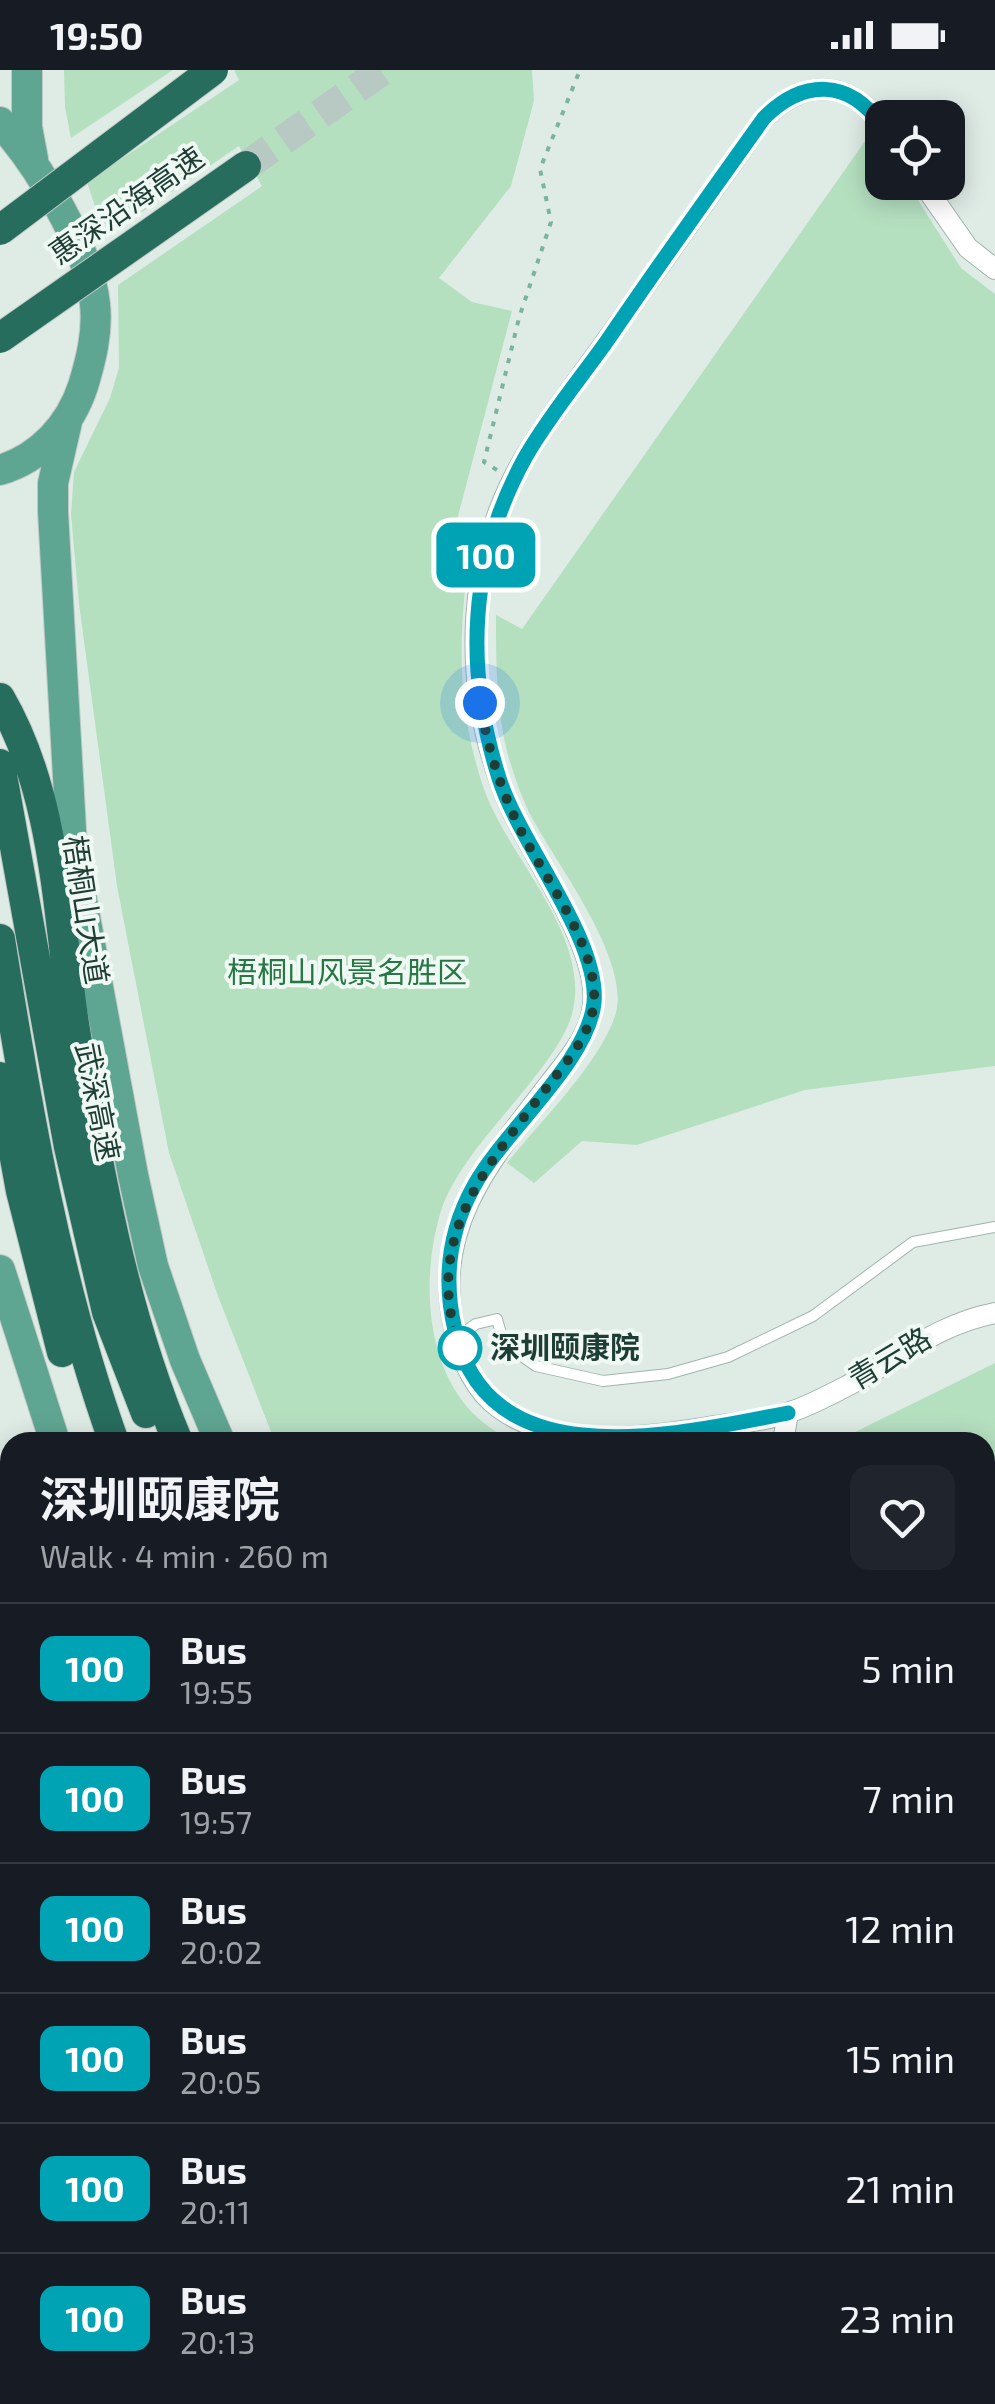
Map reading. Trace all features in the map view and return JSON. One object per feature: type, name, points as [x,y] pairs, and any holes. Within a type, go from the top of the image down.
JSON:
[{"type":"highway","name":"惠深沿海高速","points":[[0,230],[213,70]]},
{"type":"highway","name":"惠深沿海高速","points":[[0,338],[246,166]]},
{"type":"highway","points":[[0,698],[31,762],[49,838],[75,1028],[101,1176],[125,1287],[158,1396],[174,1432]]},
{"type":"highway","name":"武深高速","points":[[0,764],[69,1147],[107,1312],[126,1368],[156,1432]]},
{"type":"highway","points":[[0,939],[34,1137],[73,1318],[111,1432]]},
{"type":"highway","points":[[0,1077],[21,1191],[51,1315],[71,1380],[99,1432]]},
{"type":"main road","points":[[27,70],[27,127],[34,167]]},
{"type":"main road","points":[[0,122],[34,167]]},
{"type":"main road","name":"梧桐山大道","points":[[34,167],[80,247],[95,303],[90,364],[68,422],[53,484],[72,847],[132,1175],[153,1266],[184,1360],[216,1432]]},
{"type":"main road","points":[[0,470],[39,450],[68,422]]},
{"type":"main road","points":[[0,1270],[52,1432]]},
{"type":"street","name":"青云路","points":[[560,1432],[497,1406],[479,1387],[456,1338],[448,1285],[450,1257],[463,1210],[490,1161],[570,1058],[590,1020],[594,1001],[590,971],[575,931],[503,791],[487,741],[475,663],[479,584],[496,517],[528,452],[764,118],[780,102],[815,88],[839,91],[865,107]]},
{"type":"street","points":[[935,200],[968,248],[995,269]]},
{"type":"street","name":"青云路","points":[[660,1432],[788,1413],[849,1385],[946,1326],[995,1313]]},
{"type":"street","points":[[784,1432],[788,1413]]},
{"type":"lane","points":[[456,1338],[476,1324],[497,1319],[504,1344],[536,1366],[603,1381],[668,1374],[728,1357],[813,1316],[914,1242],[995,1227]]},
{"type":"path","points":[[513,481],[484,462],[519,318],[551,222],[540,169],[580,70]]},
{"type":"green space","points":[[64,70],[173,70],[71,138]]},
{"type":"green space","name":"梧桐山风景名胜区","points":[[234,70],[532,70],[534,101],[511,186],[439,278],[472,302],[512,311],[457,520],[474,525],[462,624],[463,688],[473,753],[483,786],[494,813],[559,926],[570,955],[575,985],[572,1014],[556,1048],[451,1187],[431,1258],[431,1312],[443,1365],[469,1409],[496,1432],[271,1432],[218,1296],[169,1153],[117,886],[79,604],[71,514],[74,472],[110,398],[119,368],[118,285],[262,186],[239,146],[105,237],[87,182],[239,80]]},
{"type":"green space","points":[[865,141],[865,200],[918,200],[961,268],[995,294],[995,1066],[805,1090],[637,1145],[582,1141],[534,1183],[507,1163],[596,1054],[615,1016],[618,994],[603,942],[531,816],[503,735],[496,615],[522,629]]},
{"type":"green space","points":[[995,1363],[995,1432],[855,1432]]},
{"type":"tunnel","points":[[246,166],[383,70]]},
{"type":"bus line","name":"100","points":[[560,1432],[512,1415],[479,1387],[456,1338],[450,1310],[448,1285],[454,1233],[475,1184],[570,1058],[590,1020],[594,1001],[587,961],[575,931],[522,833],[487,741],[475,663],[479,584],[496,517],[528,452],[764,118],[780,102],[815,88],[839,91],[865,106]]},
{"type":"bus line","name":"100","points":[[669,1432],[788,1413]]},
{"type":"place","name":"深圳颐康院","points":[[460,1348]]},
{"type":"route","points":[[460,1348],[448,1285],[454,1233],[475,1184],[490,1161],[570,1058],[590,1020],[594,1001],[587,961],[575,931],[503,791],[480,703]]}]
